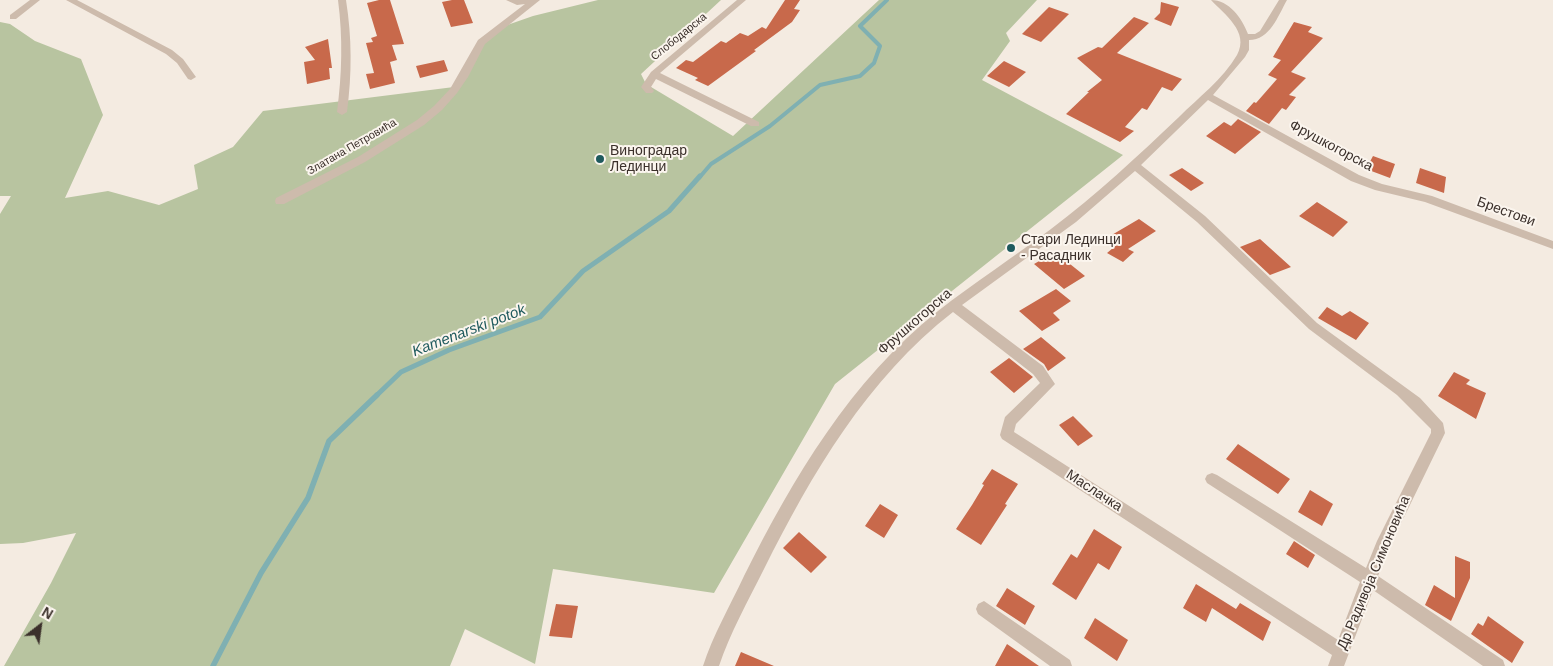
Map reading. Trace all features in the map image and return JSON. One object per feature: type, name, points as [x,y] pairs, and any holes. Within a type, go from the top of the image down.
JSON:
[{"type":"street","points":[[13,16],[36,0]]},
{"type":"street","points":[[70,0],[169,52],[180,61],[191,77]]},
{"type":"street","points":[[342,0],[345,22],[347,76],[342,112]]},
{"type":"street","name":"Златана Петровића","points":[[510,0],[517,2],[536,0]]},
{"type":"street","name":"Златана Петровића","points":[[280,201],[338,172],[396,138],[438,108],[454,91],[477,47],[490,34],[536,0]]},
{"type":"street","name":"Слободарска","points":[[649,91],[646,87],[654,74],[742,0]]},
{"type":"street","points":[[1215,0],[1235,18],[1244,37],[1257,37],[1263,33],[1282,0]]},
{"type":"street","name":"Фрушкогорска","points":[[711,666],[742,596],[783,514],[851,409],[892,360],[909,343],[954,306],[1055,232],[1135,165],[1236,64],[1244,50],[1244,37]]},
{"type":"street","name":"Слободарска","points":[[654,74],[754,124]]},
{"type":"street","name":"Фрушкогорска","points":[[1206,95],[1354,178],[1448,206]]},
{"type":"street","name":"Др Радивоја Симоновића","points":[[1135,165],[1201,218],[1313,326],[1402,391],[1438,427],[1438,433],[1382,546],[1336,666]]},
{"type":"street","name":"Брестови","points":[[1448,206],[1553,245]]},
{"type":"street","name":"Маслачка","points":[[954,306],[1038,370],[1048,384],[1010,421],[1007,435],[1341,651]]},
{"type":"street","points":[[1212,478],[1369,579],[1498,666]]},
{"type":"street","points":[[984,609],[1064,666]]},
{"type":"green space","points":[[598,0],[721,0],[641,74],[646,84],[733,136],[879,0],[1037,0],[1006,33],[1010,41],[982,80],[1123,155],[835,384],[714,593],[553,569],[535,664],[465,629],[450,666],[4,666],[51,583],[76,533],[23,543],[0,544],[0,214],[11,196],[0,196],[0,22],[10,24],[35,41],[81,59],[103,115],[65,198],[108,191],[159,205],[198,189],[194,165],[233,147],[263,111],[454,87],[493,30],[533,16]]},
{"type":"building","points":[[390,0],[404,44],[392,45],[397,60],[390,62],[395,83],[370,89],[366,74],[374,73],[366,43],[373,42],[371,38],[377,36],[367,3]]},
{"type":"building","points":[[464,0],[473,23],[451,27],[442,2]]},
{"type":"building","points":[[785,0],[800,0],[794,9],[800,10],[792,22],[708,86],[695,80],[698,78],[676,68],[686,60],[693,62],[721,41],[726,43],[740,33],[748,36],[762,27],[766,29]]},
{"type":"building","points":[[1161,2],[1179,7],[1171,26],[1154,19],[1160,13]]},
{"type":"building","points":[[1049,7],[1069,14],[1041,42],[1022,34]]},
{"type":"building","points":[[1134,17],[1149,23],[1117,53],[1182,79],[1172,91],[1162,87],[1147,110],[1142,108],[1125,127],[1134,131],[1120,142],[1066,114],[1089,92],[1087,92],[1102,80],[1077,58],[1098,47],[1102,48]]},
{"type":"building","points":[[1294,22],[1312,27],[1308,32],[1323,38],[1291,72],[1306,78],[1289,95],[1296,97],[1286,110],[1282,108],[1269,124],[1246,111],[1254,102],[1256,103],[1277,79],[1268,75],[1281,60],[1273,57]]},
{"type":"building","points":[[328,39],[332,68],[329,68],[330,79],[307,84],[304,62],[315,60],[305,47]]},
{"type":"building","points":[[444,60],[448,71],[420,78],[416,66]]},
{"type":"building","points":[[1004,61],[1026,72],[1009,87],[987,76]]},
{"type":"building","points":[[1238,119],[1261,132],[1235,154],[1206,136],[1224,122],[1231,126]]},
{"type":"building","points":[[1373,156],[1395,164],[1390,178],[1366,169]]},
{"type":"building","points":[[1182,168],[1204,183],[1191,191],[1169,175]]},
{"type":"building","points":[[1420,168],[1446,177],[1444,193],[1416,183]]},
{"type":"building","points":[[1317,202],[1348,222],[1333,237],[1299,216]]},
{"type":"building","points":[[1139,219],[1156,231],[1128,249],[1134,252],[1123,262],[1107,253],[1119,243],[1110,236]]},
{"type":"building","points":[[1260,239],[1291,267],[1270,275],[1240,247]]},
{"type":"building","points":[[1055,252],[1085,276],[1064,289],[1034,264]]},
{"type":"building","points":[[1056,289],[1071,301],[1053,313],[1060,320],[1042,331],[1019,311]]},
{"type":"building","points":[[1327,307],[1342,316],[1350,311],[1369,323],[1356,340],[1318,318]]},
{"type":"building","points":[[1041,337],[1066,358],[1048,371],[1044,364],[1023,349]]},
{"type":"building","points":[[1009,358],[1033,377],[1014,393],[990,372]]},
{"type":"building","points":[[1454,372],[1470,380],[1466,384],[1486,393],[1476,419],[1438,396]]},
{"type":"building","points":[[1073,416],[1093,436],[1078,446],[1059,425]]},
{"type":"building","points":[[1238,444],[1290,479],[1278,494],[1226,459]]},
{"type":"building","points":[[992,469],[1018,484],[981,545],[956,529]]},
{"type":"building","points":[[1310,490],[1333,504],[1322,526],[1298,512]]},
{"type":"building","points":[[880,504],[898,515],[884,538],[865,526]]},
{"type":"building","points":[[1094,529],[1122,547],[1109,570],[1098,563],[1076,600],[1052,584],[1071,554],[1077,558]]},
{"type":"building","points":[[799,532],[827,557],[811,573],[783,548]]},
{"type":"building","points":[[1294,541],[1315,555],[1308,568],[1286,554]]},
{"type":"building","points":[[1455,556],[1470,562],[1470,578],[1451,621],[1425,605],[1434,585],[1455,598]]},
{"type":"building","points":[[1196,584],[1236,609],[1240,603],[1271,622],[1263,641],[1212,608],[1206,622],[1183,608]]},
{"type":"building","points":[[1007,588],[1035,606],[1025,625],[996,606]]},
{"type":"building","points":[[556,604],[578,606],[572,638],[549,636]]},
{"type":"building","points":[[1488,616],[1524,642],[1512,663],[1471,634],[1478,623],[1483,626]]},
{"type":"building","points":[[1095,618],[1128,640],[1117,661],[1084,638]]},
{"type":"building","points":[[1007,644],[1039,666],[995,666]]},
{"type":"building","points":[[741,652],[774,666],[735,666]]},
{"type":"waterway","name":"Kamenarski potok","points":[[699,178],[711,164],[770,126],[820,85],[860,76],[874,63],[880,46],[860,26],[887,0]]},
{"type":"waterway","name":"Kamenarski potok","points":[[376,396],[401,372],[449,350],[540,317],[583,271],[669,211],[700,176]]},
{"type":"waterway","name":"Kamenarski potok","points":[[213,666],[261,573],[308,498],[329,441],[377,395]]},
{"type":"place","name":"Виноградар Лединци","points":[[600,159]]},
{"type":"place","name":"Стари Лединци - Расадник","points":[[1011,248]]}]
